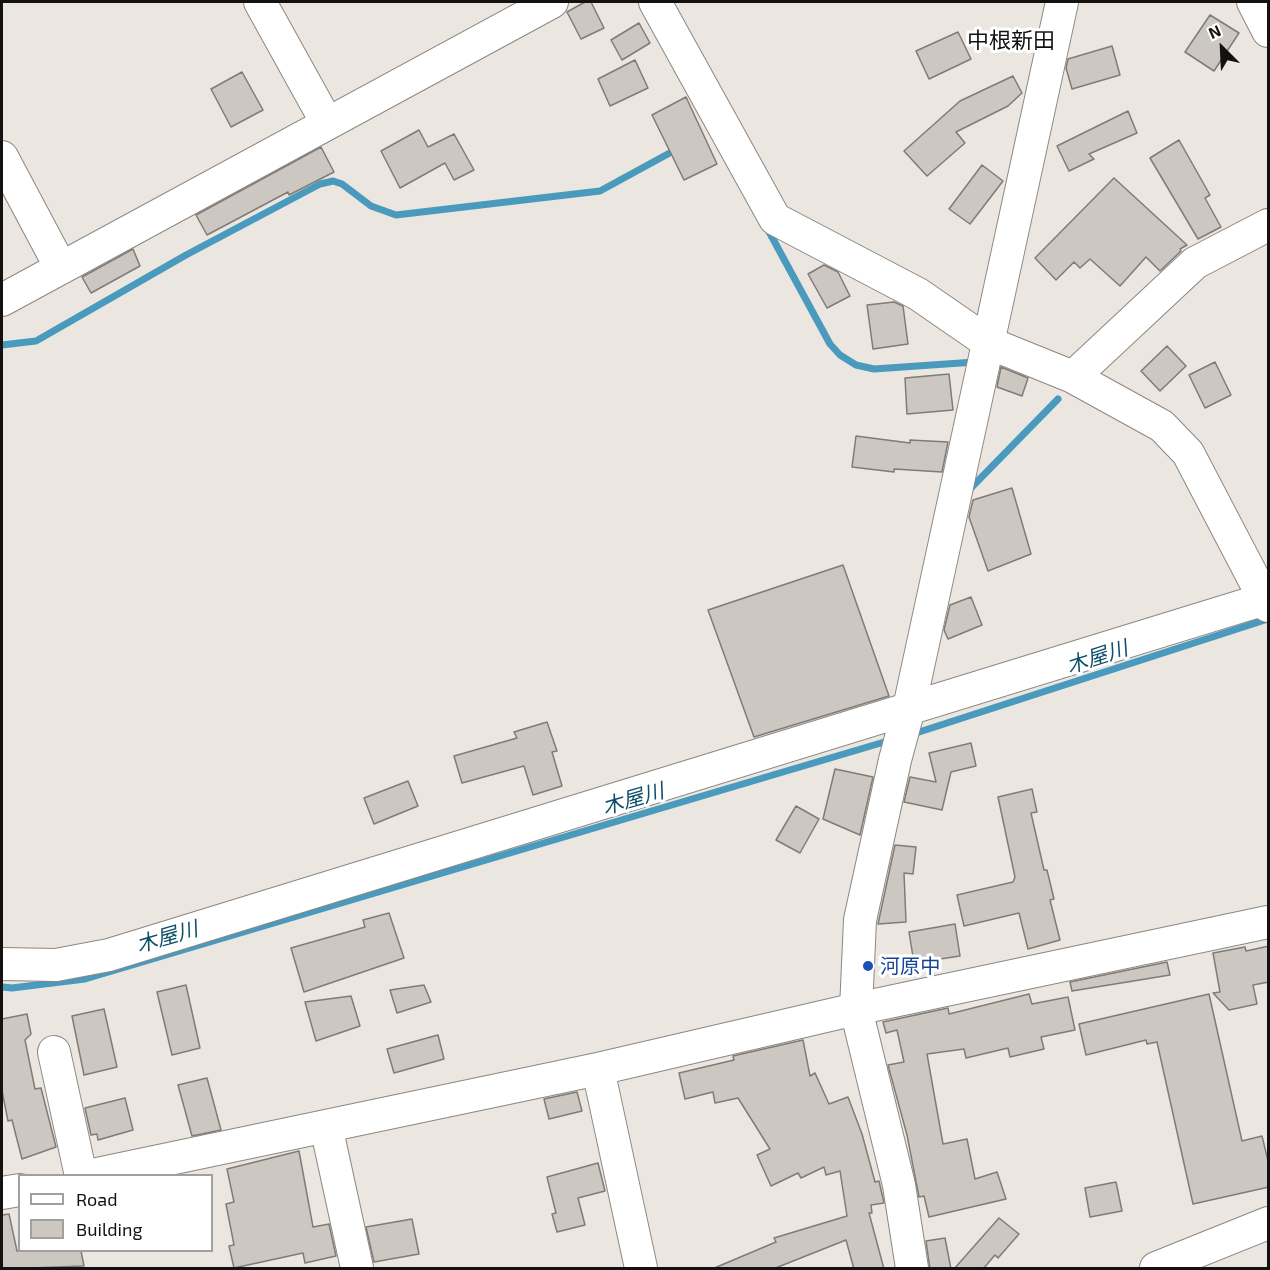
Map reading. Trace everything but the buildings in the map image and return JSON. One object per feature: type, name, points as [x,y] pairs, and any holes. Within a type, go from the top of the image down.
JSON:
[{"type":"street","points":[[260,2],[327,123]]},
{"type":"street","points":[[2,300],[552,2]]},
{"type":"street","points":[[2,964],[56,965],[110,955],[909,708],[1268,601],[1188,453],[1162,426],[1073,377],[989,343],[918,294],[775,219],[655,2]]},
{"type":"street","points":[[912,1269],[899,1185],[856,1009],[860,920],[895,760],[909,708],[1062,2]]},
{"type":"street","points":[[1253,2],[1269,31]]},
{"type":"street","points":[[4,167],[61,268]]},
{"type":"street","points":[[1073,377],[1195,263],[1269,225]]},
{"type":"street","points":[[98,1174],[598,1069],[856,1009],[1269,922]]},
{"type":"street","points":[[54,1052],[81,1174]]},
{"type":"street","points":[[598,1069],[641,1269]]},
{"type":"street","points":[[326,1126],[357,1269]]},
{"type":"street","points":[[2,1193],[18,1190]]},
{"type":"street","points":[[1156,1269],[1269,1224]]},
{"type":"waterway","points":[[2,345],[36,341],[186,255],[320,184],[333,181],[342,184],[371,206],[396,215],[600,191],[677,149]]},
{"type":"waterway","points":[[767,228],[830,344],[840,355],[856,365],[874,369],[975,362]]},
{"type":"waterway","points":[[967,492],[1058,399]]},
{"type":"waterway","name":"木屋川","points":[[913,734],[1268,619]]},
{"type":"waterway","name":"木屋川","points":[[2,987],[12,988],[85,979],[891,740]]},
{"type":"place","name":"河原中","points":[[868,966]]},
{"type":"district","name":"中根新田","points":[[1011,41]]}]
